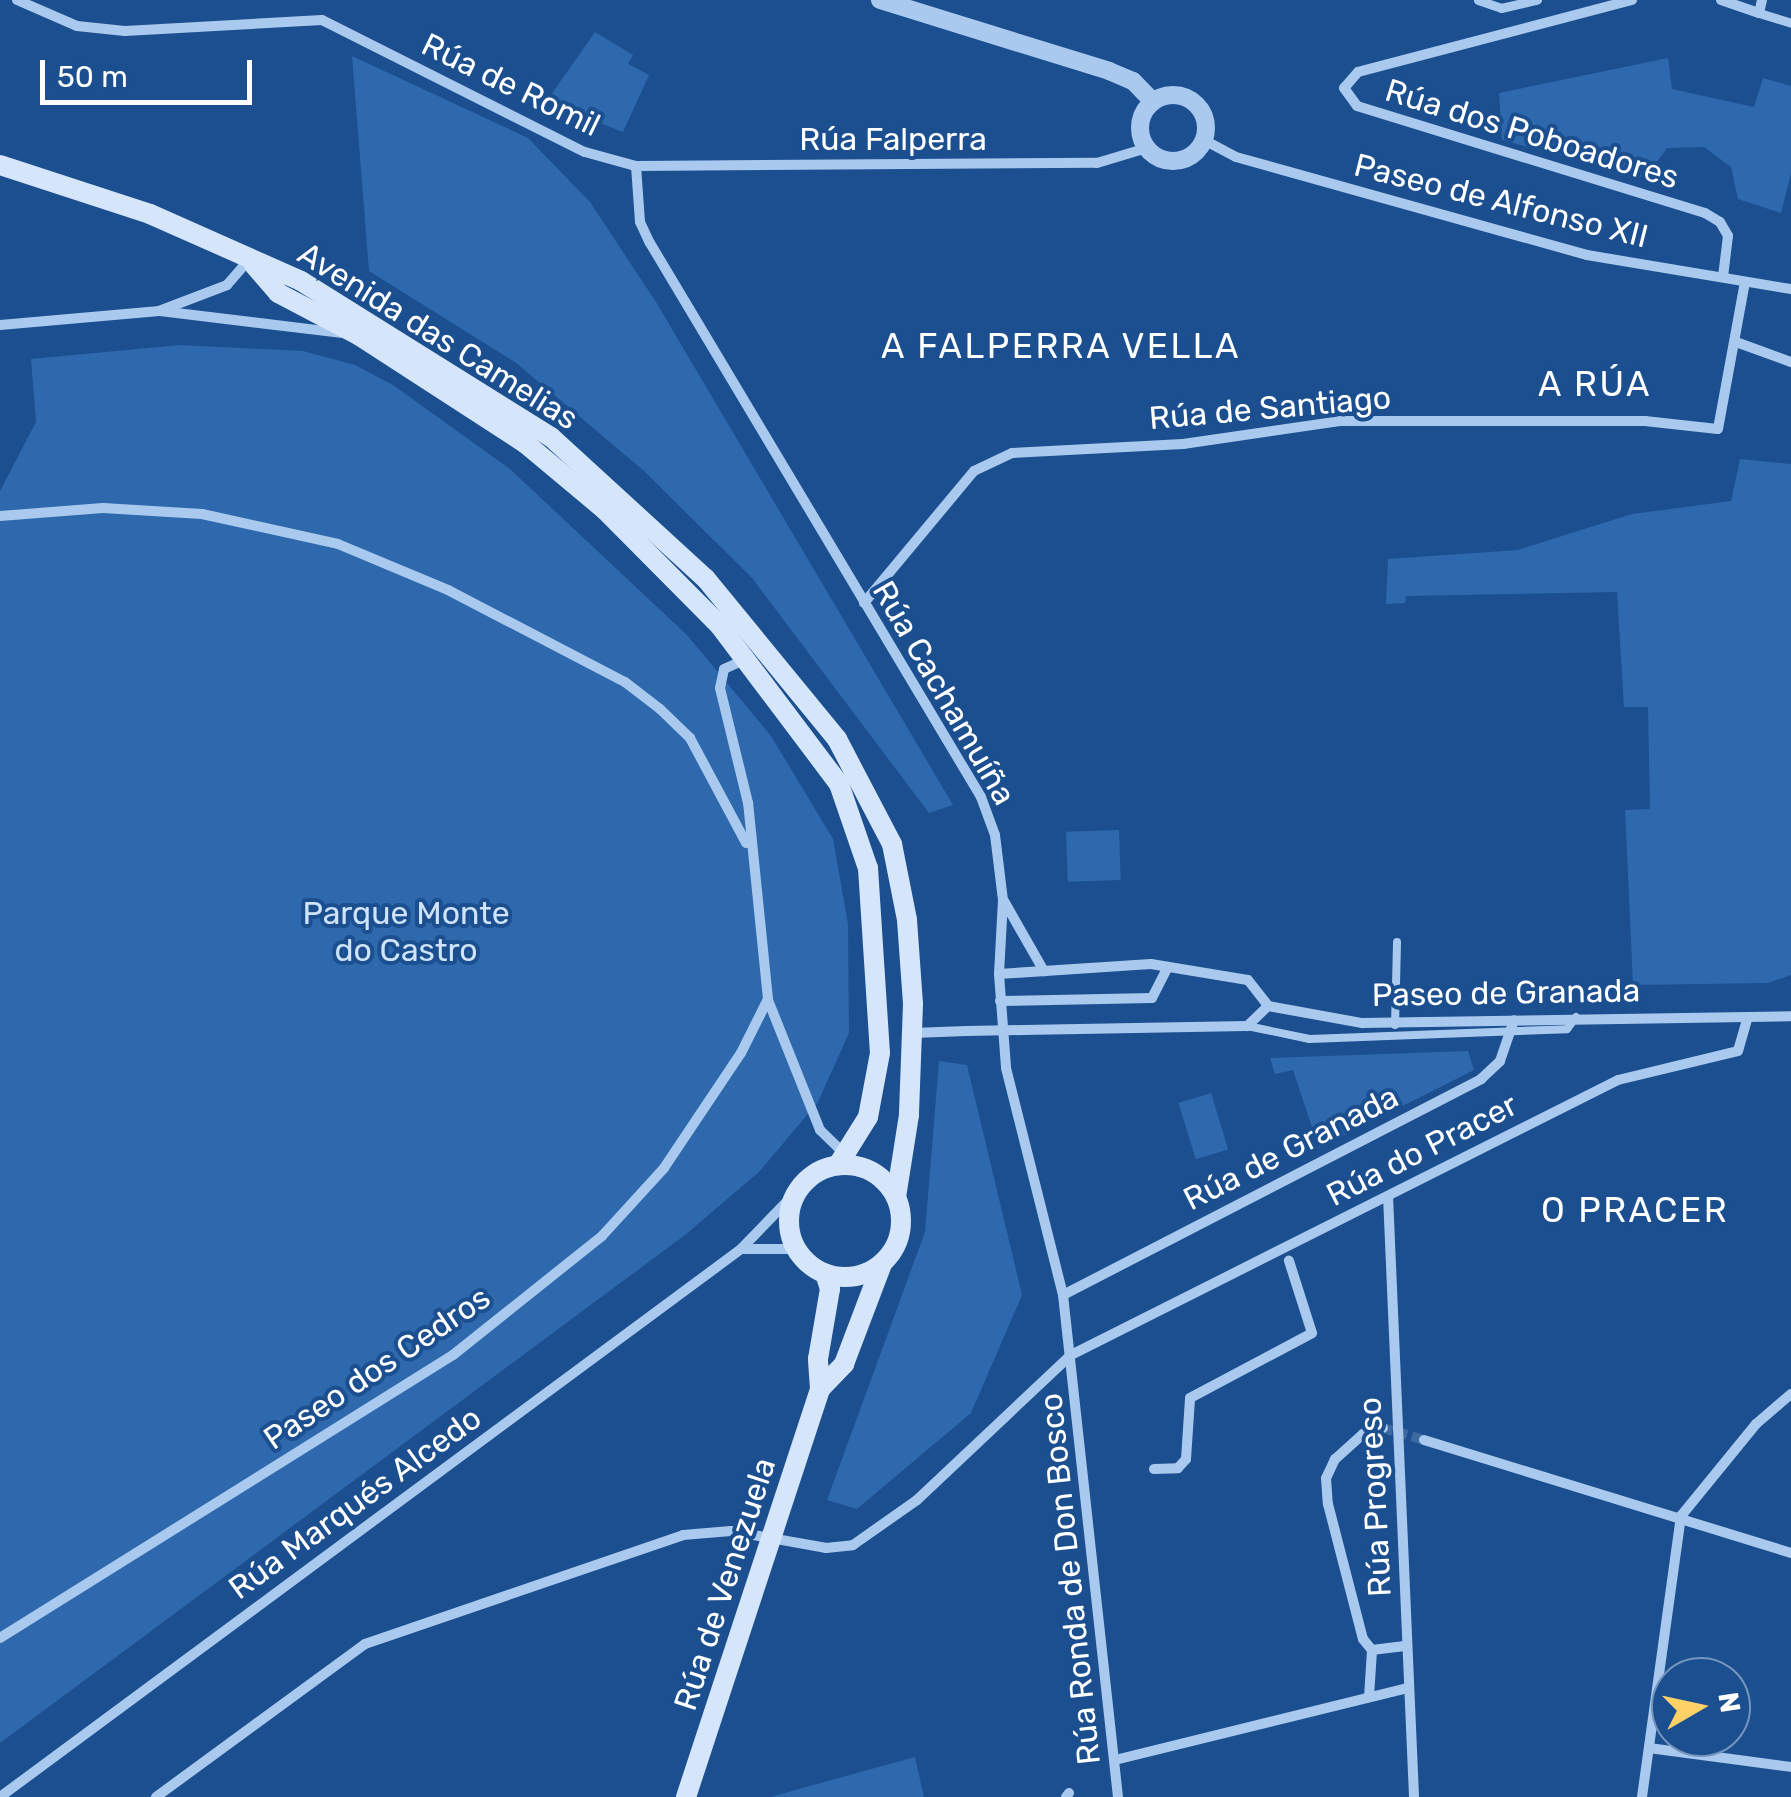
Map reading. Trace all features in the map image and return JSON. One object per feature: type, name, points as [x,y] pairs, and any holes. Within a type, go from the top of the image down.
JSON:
[{"type":"main road","name":"Avenida das Camelias","points":[[0,165],[150,214],[301,281],[551,437],[706,579],[837,740],[881,814],[908,920],[913,1032],[896,1197]]},
{"type":"main road","name":"Avenida das Camelias","points":[[249,260],[278,293],[360,336],[538,454],[606,510],[747,660],[838,784],[868,868],[880,1053],[868,1118],[846,1163]]},
{"type":"main road","points":[[846,1163],[872,1171],[896,1197],[900,1232],[882,1263],[856,1276],[825,1274],[796,1249],[788,1221],[796,1192],[814,1174],[846,1163]]},
{"type":"main road","name":"Rúa de Venezuela","points":[[820,1389],[844,1364],[882,1263]]},
{"type":"main road","name":"Rúa de Venezuela","points":[[686,1797],[820,1389],[818,1358],[830,1289],[825,1274]]},
{"type":"street","name":"Rúa de Romil","points":[[17,0],[77,26],[125,30],[322,20],[585,152],[636,166]]},
{"type":"street","points":[[880,0],[1109,71],[1133,81],[1153,102]]},
{"type":"street","points":[[1478,0],[1501,8],[1537,0]]},
{"type":"street","points":[[1581,0],[1590,10]]},
{"type":"street","name":"Rúa dos Poboadores","points":[[1632,0],[1358,72],[1344,88],[1346,96],[1358,106],[1705,213],[1720,222],[1728,236],[1722,277]]},
{"type":"street","points":[[1721,0],[1791,22]]},
{"type":"street","points":[[1758,14],[1762,0]]},
{"type":"street","points":[[1173,95],[1193,101],[1205,118],[1204,140],[1183,160],[1163,160],[1147,148],[1142,119],[1153,102],[1173,95]]},
{"type":"street","name":"Paseo de Alfonso XII","points":[[1204,140],[1236,157],[1588,255],[1791,288]]},
{"type":"street","name":"Rúa Falperra","points":[[636,166],[1097,163],[1147,148]]},
{"type":"street","name":"Rúa Cachamuíña","points":[[636,166],[640,222],[650,242],[981,797],[1003,900],[999,974],[1006,1068],[1062,1295],[1070,1355]]},
{"type":"street","points":[[159,311],[227,285],[249,260]]},
{"type":"street","points":[[1746,282],[1736,342],[1791,362]]},
{"type":"street","points":[[0,325],[159,311],[360,336]]},
{"type":"street","name":"Rúa de Santiago","points":[[864,603],[974,472],[1012,453],[1183,444],[1341,421],[1645,420],[1718,429],[1736,342]]},
{"type":"street","points":[[0,516],[103,508],[202,514],[338,544],[448,590],[608,672],[660,708],[714,775],[748,849]]},
{"type":"street","points":[[747,660],[719,678],[748,803],[748,849],[768,999],[790,1068],[820,1130],[846,1163]]},
{"type":"street","points":[[1003,900],[1044,971]]},
{"type":"street","points":[[913,1032],[1247,1026],[1268,1006],[1248,980],[1168,967],[999,974]]},
{"type":"street","points":[[1000,1001],[1152,998],[1168,967]]},
{"type":"street","name":"Paseo dos Cedros","points":[[0,1638],[454,1356],[602,1236],[664,1168],[710,1104],[768,999]]},
{"type":"street","name":"Paseo de Granada","points":[[1268,1006],[1395,1028],[1513,1025],[1576,1017],[1747,1019]]},
{"type":"street","points":[[1747,1019],[1791,1016]]},
{"type":"street","name":"Rúa do Pracer","points":[[156,1797],[365,1644],[707,1530],[826,1548],[853,1545],[917,1500],[1070,1355],[1618,1080],[1738,1050],[1747,1019]]},
{"type":"street","name":"Rúa de Granada","points":[[1062,1295],[1481,1079],[1500,1061],[1513,1025]]},
{"type":"street","name":"Rúa Marqués Alcedo","points":[[5,1795],[741,1249],[796,1192]]},
{"type":"street","name":"Rúa Progreso","points":[[1388,1196],[1414,1797]]},
{"type":"street","points":[[741,1249],[796,1249]]},
{"type":"street","points":[[1154,1470],[1178,1468],[1186,1460],[1190,1398],[1312,1333],[1288,1261]]},
{"type":"street","name":"Rúa Ronda de Don Bosco","points":[[1070,1355],[1118,1797]]},
{"type":"street","points":[[1642,1797],[1681,1516],[1756,1424],[1791,1394]]},
{"type":"street","points":[[1369,1697],[1372,1650],[1363,1639],[1326,1478],[1349,1444],[1383,1428]]},
{"type":"street","points":[[1424,1440],[1791,1553]]},
{"type":"street","points":[[1372,1650],[1407,1646]]},
{"type":"street","points":[[1116,1760],[1408,1688]]},
{"type":"street","points":[[1649,1748],[1791,1767]]},
{"type":"lane","points":[[1247,1026],[1310,1038],[1395,1028],[1397,942]]},
{"type":"green space","points":[[595,32],[633,55],[628,64],[649,75],[623,132],[546,102]]},
{"type":"green space","points":[[352,56],[528,138],[590,202],[656,302],[953,805],[929,813],[752,578],[644,471],[515,362],[369,271]]},
{"type":"green space","points":[[1668,58],[1672,89],[1754,107],[1763,78],[1791,86],[1791,174],[1781,213],[1738,199],[1731,167],[1704,147],[1667,148],[1645,178],[1502,140],[1499,93]]},
{"type":"green space","name":"Parque Monte do Castro","points":[[180,345],[303,351],[355,365],[393,385],[510,469],[687,635],[771,736],[833,839],[848,924],[849,1033],[818,1102],[759,1172],[685,1235],[0,1743],[0,491],[36,422],[31,359]]},
{"type":"green space","points":[[1740,459],[1791,464],[1791,975],[1768,983],[1633,985],[1625,810],[1650,809],[1648,707],[1624,707],[1617,592],[1406,596],[1405,603],[1386,604],[1388,559],[1518,550],[1632,514],[1731,501]]},
{"type":"green space","points":[[1119,830],[1121,880],[1068,882],[1066,832]]},
{"type":"green space","points":[[1468,1051],[1474,1070],[1319,1148],[1293,1070],[1275,1074],[1270,1058]]},
{"type":"green space","points":[[939,1061],[967,1065],[1022,1295],[971,1413],[857,1509],[827,1500],[925,1232]]},
{"type":"green space","points":[[1211,1093],[1228,1149],[1196,1159],[1178,1103]]},
{"type":"green space","points":[[915,1757],[924,1797],[771,1797],[795,1790]]},
{"type":"tunnel","points":[[1383,1428],[1424,1440]]},
{"type":"district","name":"A FALPERRA VELLA","points":[[1061,346]]},
{"type":"district","name":"A RÚA","points":[[1595,384]]},
{"type":"district","name":"O PRACER","points":[[1635,1210]]}]
